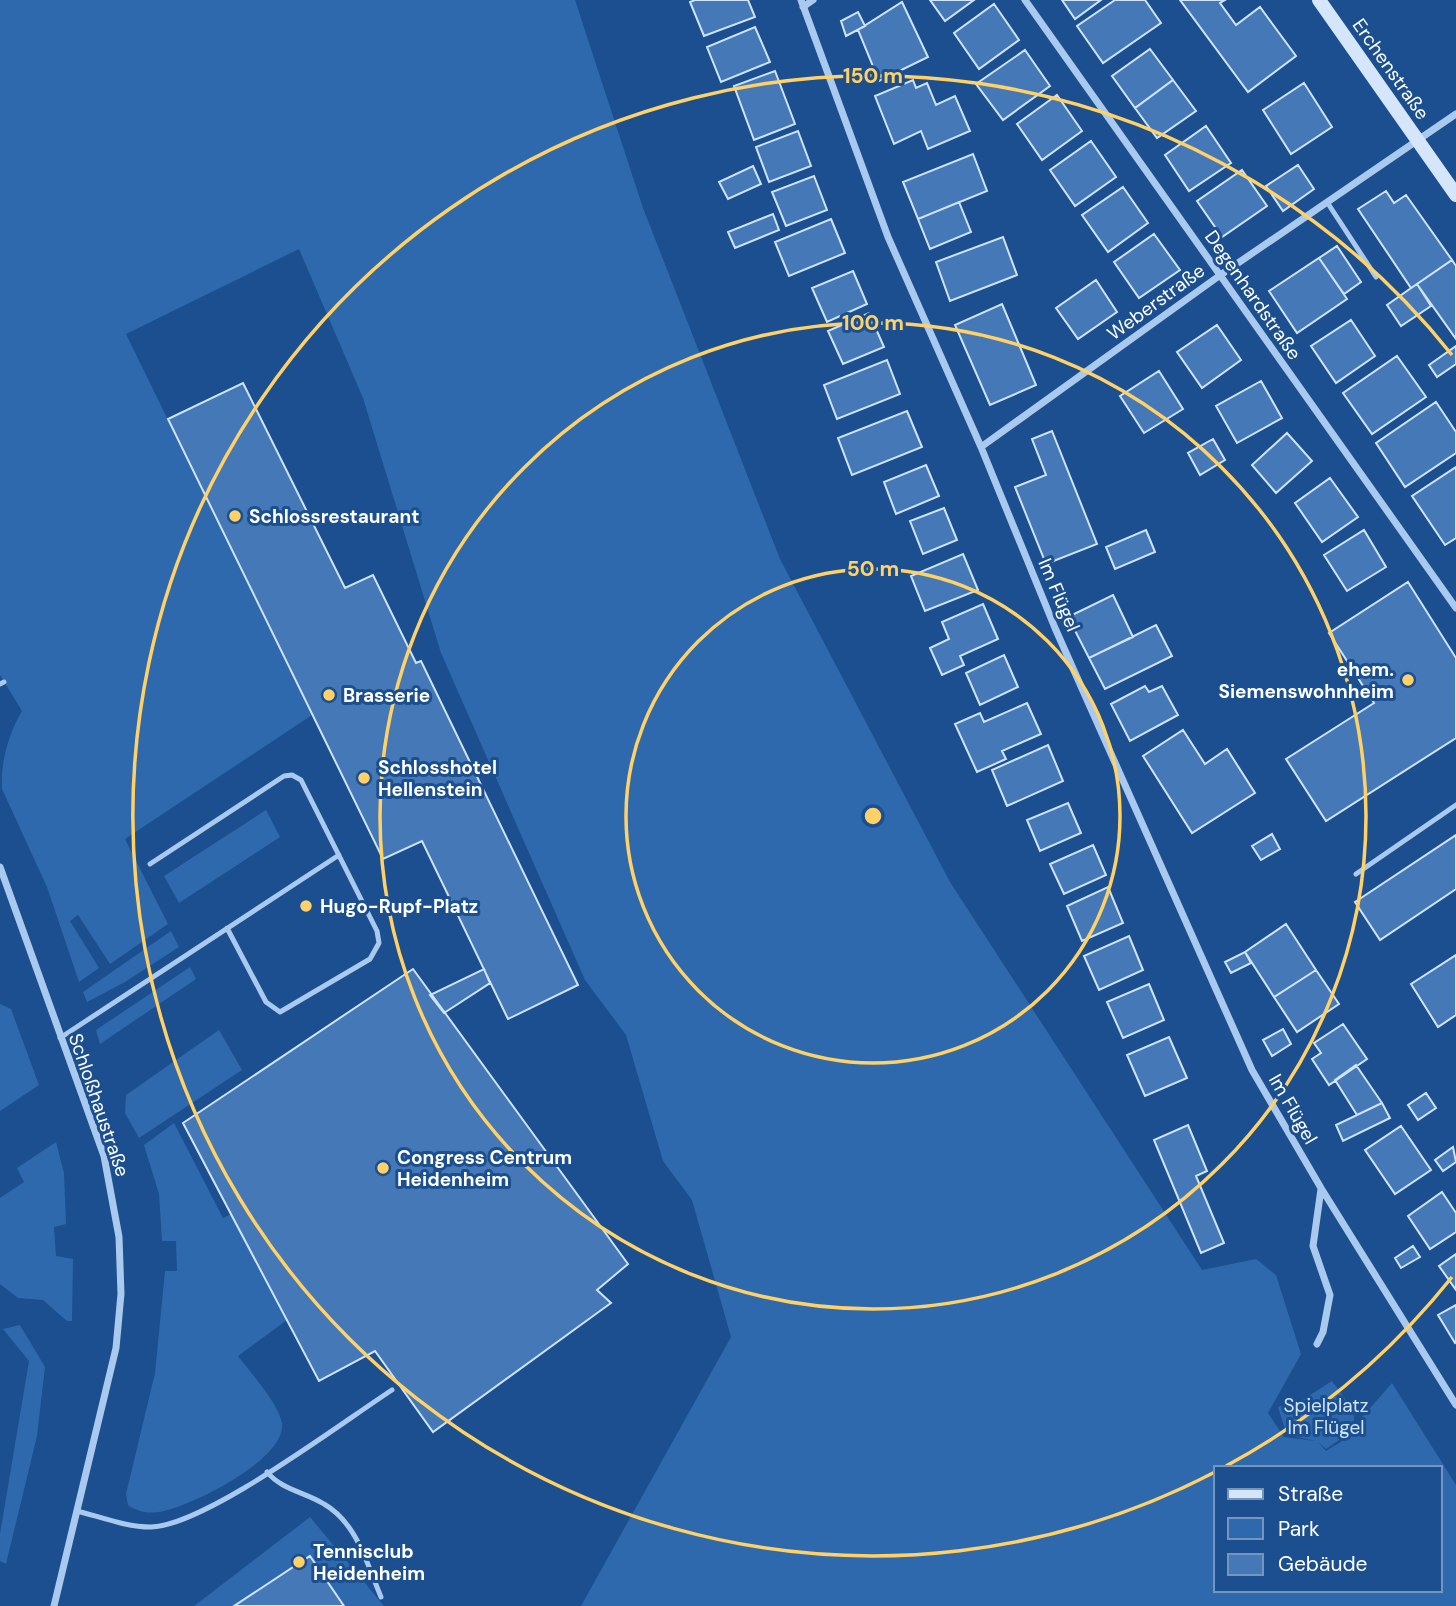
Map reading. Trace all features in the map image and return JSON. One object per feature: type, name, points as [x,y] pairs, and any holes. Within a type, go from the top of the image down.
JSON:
[{"type":"main road","name":"Erchenstraße","points":[[1319,0],[1456,195]]},
{"type":"street","points":[[802,3],[813,0]]},
{"type":"street","name":"Degenhardstraße","points":[[1025,0],[1456,608]]},
{"type":"street","name":"Im Flügel","points":[[802,3],[888,237],[981,447],[1055,628],[1252,1070],[1321,1188],[1456,1405]]},
{"type":"street","name":"Weberstraße","points":[[981,447],[1219,276],[1456,114]]},
{"type":"street","name":"Schloßhaustraße","points":[[0,867],[104,1156],[115,1211],[120,1265],[116,1348],[54,1606]]},
{"type":"street","points":[[1317,1344],[1323,1332],[1329,1295],[1313,1245],[1321,1188]]},
{"type":"lane","points":[[1326,202],[1376,277]]},
{"type":"lane","points":[[150,864],[284,776],[292,775],[300,780],[377,931],[379,943],[370,959],[280,1012],[266,1002],[227,928]]},
{"type":"lane","points":[[1356,874],[1456,805]]},
{"type":"lane","points":[[60,1038],[339,855]]},
{"type":"lane","points":[[78,1511],[121,1523],[151,1527],[175,1522],[203,1511],[267,1472],[391,1390]]},
{"type":"lane","points":[[267,1472],[286,1488],[326,1504],[352,1530],[381,1597]]},
{"type":"green space","name":"Spielplatz Im Flügel","points":[[0,0],[575,0],[643,208],[780,559],[950,882],[1202,1270],[1256,1259],[1276,1275],[1301,1354],[1268,1413],[1284,1437],[1316,1441],[1287,1435],[1278,1407],[1304,1399],[1332,1381],[1348,1403],[1354,1418],[1348,1432],[1326,1449],[1318,1442],[1326,1451],[1350,1436],[1357,1423],[1392,1383],[1456,1485],[1456,1606],[581,1606],[731,1337],[692,1200],[663,1161],[626,1035],[585,980],[441,653],[363,398],[299,249],[126,334],[312,715],[125,839],[168,924],[110,964],[78,915],[70,921],[99,968],[79,982],[47,887],[2,789],[6,748],[22,711],[0,675]]},
{"type":"green space","points":[[266,810],[280,837],[179,903],[164,876]]},
{"type":"green space","points":[[171,931],[179,947],[125,982],[87,1002],[83,992]]},
{"type":"green space","points":[[190,967],[196,979],[100,1044],[96,1030]]},
{"type":"green space","points":[[0,1004],[11,1009],[39,1085],[0,1111]]},
{"type":"green space","points":[[219,1030],[242,1070],[139,1138],[125,1113],[126,1095]]},
{"type":"green space","points":[[174,1123],[223,1218],[231,1214],[287,1320],[238,1356],[270,1398],[282,1423],[279,1437],[269,1452],[253,1466],[212,1492],[172,1509],[150,1513],[128,1505],[126,1494],[155,1373],[165,1271],[177,1271],[176,1241],[162,1241],[159,1194],[144,1145]]},
{"type":"green space","points":[[56,1142],[64,1173],[66,1224],[54,1227],[56,1256],[73,1259],[72,1321],[67,1321],[43,1300],[18,1298],[0,1284],[0,1198],[24,1182],[17,1168]]},
{"type":"green space","points":[[20,1325],[45,1367],[37,1436],[6,1564],[0,1561],[0,1534],[29,1361],[3,1329]]},
{"type":"green space","name":"Tennisclub Heidenheim","points":[[310,1517],[384,1606],[194,1606]]},
{"type":"building","points":[[748,0],[755,17],[704,36],[690,2]]},
{"type":"building","points":[[930,0],[974,0],[945,21]]},
{"type":"building","points":[[1062,0],[1101,0],[1075,19]]},
{"type":"building","points":[[1115,0],[1145,0],[1161,23],[1103,63],[1077,26]]},
{"type":"building","points":[[1180,0],[1225,0],[1220,3],[1236,25],[1260,7],[1296,56],[1248,92]]},
{"type":"building","points":[[902,2],[928,57],[879,81],[858,30]]},
{"type":"building","points":[[994,4],[1019,40],[979,69],[954,33]]},
{"type":"building","points":[[858,12],[865,26],[846,36],[841,21]]},
{"type":"building","points":[[755,27],[770,62],[721,82],[707,47]]},
{"type":"building","points":[[1150,49],[1173,80],[1135,108],[1112,76]]},
{"type":"building","points":[[1025,50],[1050,86],[1003,120],[976,84]]},
{"type":"building","points":[[775,71],[795,124],[754,140],[734,86]]},
{"type":"building","points":[[913,80],[916,88],[927,83],[936,105],[955,96],[970,131],[928,149],[921,131],[894,144],[875,96]]},
{"type":"building","points":[[1173,80],[1196,111],[1157,138],[1135,108]]},
{"type":"building","points":[[1304,83],[1332,127],[1291,154],[1263,110]]},
{"type":"building","points":[[1057,95],[1082,131],[1042,160],[1017,124]]},
{"type":"building","points":[[1206,126],[1231,163],[1189,191],[1165,155]]},
{"type":"building","points":[[798,131],[811,166],[769,182],[756,147]]},
{"type":"building","points":[[1091,141],[1116,177],[1075,206],[1050,170]]},
{"type":"building","points":[[973,154],[987,191],[918,219],[903,182]]},
{"type":"building","points":[[1298,165],[1314,189],[1283,211],[1266,186]]},
{"type":"building","points":[[753,166],[761,184],[728,199],[719,182]]},
{"type":"building","points":[[1242,170],[1267,206],[1222,237],[1197,201]]},
{"type":"building","points":[[814,176],[827,210],[786,226],[772,192]]},
{"type":"building","points":[[1123,187],[1148,223],[1108,252],[1082,215]]},
{"type":"building","points":[[1386,191],[1394,203],[1406,195],[1452,260],[1411,288],[1358,209]]},
{"type":"building","points":[[959,202],[971,232],[930,249],[918,219]]},
{"type":"building","points":[[773,214],[779,230],[735,248],[728,232]]},
{"type":"building","points":[[831,219],[845,253],[789,276],[775,242]]},
{"type":"building","points":[[1154,234],[1180,270],[1139,298],[1114,262]]},
{"type":"building","points":[[1003,237],[1017,275],[950,301],[936,262]]},
{"type":"building","points":[[1337,246],[1361,282],[1344,294],[1319,258]]},
{"type":"building","points":[[1319,258],[1347,299],[1297,333],[1269,291]]},
{"type":"building","points":[[1452,260],[1456,266],[1456,339],[1417,284]]},
{"type":"building","points":[[853,271],[867,304],[827,322],[812,288]]},
{"type":"building","points":[[1096,280],[1117,312],[1078,339],[1056,308]]},
{"type":"building","points":[[1417,284],[1431,306],[1401,326],[1387,305]]},
{"type":"building","points":[[1002,304],[1036,385],[990,405],[955,325]]},
{"type":"building","points":[[869,313],[884,347],[843,364],[828,331]]},
{"type":"building","points":[[1351,320],[1375,356],[1336,383],[1311,346]]},
{"type":"building","points":[[1217,325],[1241,360],[1202,388],[1177,352]]},
{"type":"building","points":[[1456,346],[1456,364],[1437,377],[1429,365]]},
{"type":"building","points":[[1397,356],[1426,397],[1372,434],[1343,393]]},
{"type":"building","points":[[887,360],[900,394],[837,419],[824,385]]},
{"type":"building","points":[[1159,371],[1183,409],[1144,433],[1120,396]]},
{"type":"building","points":[[1261,381],[1282,418],[1237,443],[1216,406]]},
{"type":"building","points":[[243,383],[345,588],[373,575],[416,663],[421,661],[578,985],[508,1019],[422,841],[383,859],[168,419]]},
{"type":"building","points":[[1436,402],[1456,432],[1456,453],[1405,487],[1376,443]]},
{"type":"building","points":[[907,411],[922,447],[852,475],[838,438]]},
{"type":"building","points":[[1052,431],[1097,544],[1046,564],[1015,487],[1046,475],[1032,439]]},
{"type":"building","points":[[1287,433],[1312,461],[1276,493],[1252,465]]},
{"type":"building","points":[[1213,439],[1225,460],[1200,475],[1188,453]]},
{"type":"building","points":[[926,465],[939,496],[896,514],[884,482]]},
{"type":"building","points":[[1456,467],[1456,538],[1445,545],[1412,496]]},
{"type":"building","points":[[1330,478],[1358,517],[1322,542],[1295,503]]},
{"type":"building","points":[[944,508],[957,540],[923,554],[910,521]]},
{"type":"building","points":[[1146,530],[1155,552],[1115,569],[1106,547]]},
{"type":"building","points":[[1364,530],[1386,567],[1347,591],[1324,555]]},
{"type":"building","points":[[963,554],[978,590],[925,611],[911,576]]},
{"type":"building","name":"ehem. Siemenswohnheim","points":[[1408,582],[1456,658],[1456,738],[1326,821],[1286,759],[1374,703],[1329,633]]},
{"type":"building","points":[[1113,595],[1133,637],[1089,658],[1068,617]]},
{"type":"building","points":[[983,604],[998,639],[960,656],[964,665],[942,675],[930,648],[949,639],[942,622]]},
{"type":"building","points":[[1156,625],[1172,656],[1105,689],[1089,658]]},
{"type":"building","points":[[1004,655],[1018,687],[980,705],[966,673]]},
{"type":"building","points":[[1145,686],[1149,692],[1162,686],[1178,715],[1130,741],[1111,704]]},
{"type":"building","points":[[1027,703],[1041,734],[1002,751],[1006,759],[977,772],[955,724],[980,713],[984,722]]},
{"type":"building","points":[[1183,730],[1205,764],[1227,749],[1255,793],[1192,833],[1143,756]]},
{"type":"building","points":[[1048,745],[1063,781],[1007,806],[992,770]]},
{"type":"building","points":[[1068,803],[1081,833],[1040,851],[1027,820]]},
{"type":"building","points":[[1272,834],[1280,849],[1261,860],[1252,846]]},
{"type":"building","points":[[1456,835],[1456,889],[1380,940],[1355,902]]},
{"type":"building","points":[[1093,845],[1106,875],[1064,894],[1050,864]]},
{"type":"building","points":[[1108,887],[1123,923],[1082,941],[1067,906]]},
{"type":"building","points":[[1286,924],[1316,970],[1274,997],[1245,952]]},
{"type":"building","points":[[1129,936],[1143,970],[1099,990],[1084,956]]},
{"type":"building","points":[[1245,952],[1251,963],[1231,973],[1225,962]]},
{"type":"building","points":[[1456,955],[1456,1015],[1438,1027],[1411,984]]},
{"type":"building","name":"Congress Centrum Heidenheim","points":[[413,969],[628,1264],[597,1290],[611,1303],[433,1432],[375,1351],[319,1381],[183,1123]]},
{"type":"building","points":[[484,969],[490,983],[444,1013],[430,995]]},
{"type":"building","points":[[1316,970],[1339,1004],[1297,1032],[1274,997]]},
{"type":"building","points":[[1149,984],[1164,1020],[1123,1038],[1107,1002]]},
{"type":"building","points":[[1343,1024],[1367,1059],[1329,1085],[1312,1059],[1321,1053],[1314,1043]]},
{"type":"building","points":[[1283,1029],[1291,1044],[1272,1056],[1263,1040]]},
{"type":"building","points":[[1169,1037],[1187,1078],[1145,1096],[1127,1055]]},
{"type":"building","points":[[1356,1065],[1382,1103],[1357,1115],[1335,1080]]},
{"type":"building","points":[[1426,1093],[1436,1108],[1418,1120],[1408,1105]]},
{"type":"building","points":[[1382,1103],[1390,1118],[1343,1141],[1336,1125]]},
{"type":"building","points":[[1188,1125],[1207,1171],[1196,1176],[1224,1243],[1201,1253],[1154,1140]]},
{"type":"building","points":[[1401,1126],[1431,1170],[1395,1194],[1365,1150]]},
{"type":"building","points":[[1453,1147],[1456,1162],[1443,1171],[1435,1160]]},
{"type":"building","points":[[1442,1192],[1456,1213],[1456,1232],[1430,1249],[1408,1216]]},
{"type":"building","points":[[1413,1246],[1420,1257],[1401,1268],[1395,1258]]},
{"type":"building","points":[[1456,1254],[1456,1290],[1439,1266]]},
{"type":"building","points":[[1456,1305],[1456,1342],[1455,1343],[1438,1315]]},
{"type":"building","points":[[310,1556],[344,1606],[234,1606]]},
{"type":"place","name":"Schlossrestaurant","points":[[235,516]]},
{"type":"place","name":"ehem. Siemenswohnheim","points":[[1408,680]]},
{"type":"place","name":"Brasserie","points":[[329,695]]},
{"type":"place","name":"Schlosshotel Hellenstein","points":[[364,778]]},
{"type":"place","name":"Hugo-Rupf-Platz","points":[[306,906]]},
{"type":"place","name":"Congress Centrum Heidenheim","points":[[383,1168]]},
{"type":"place","name":"Tennisclub Heidenheim","points":[[299,1562]]}]
